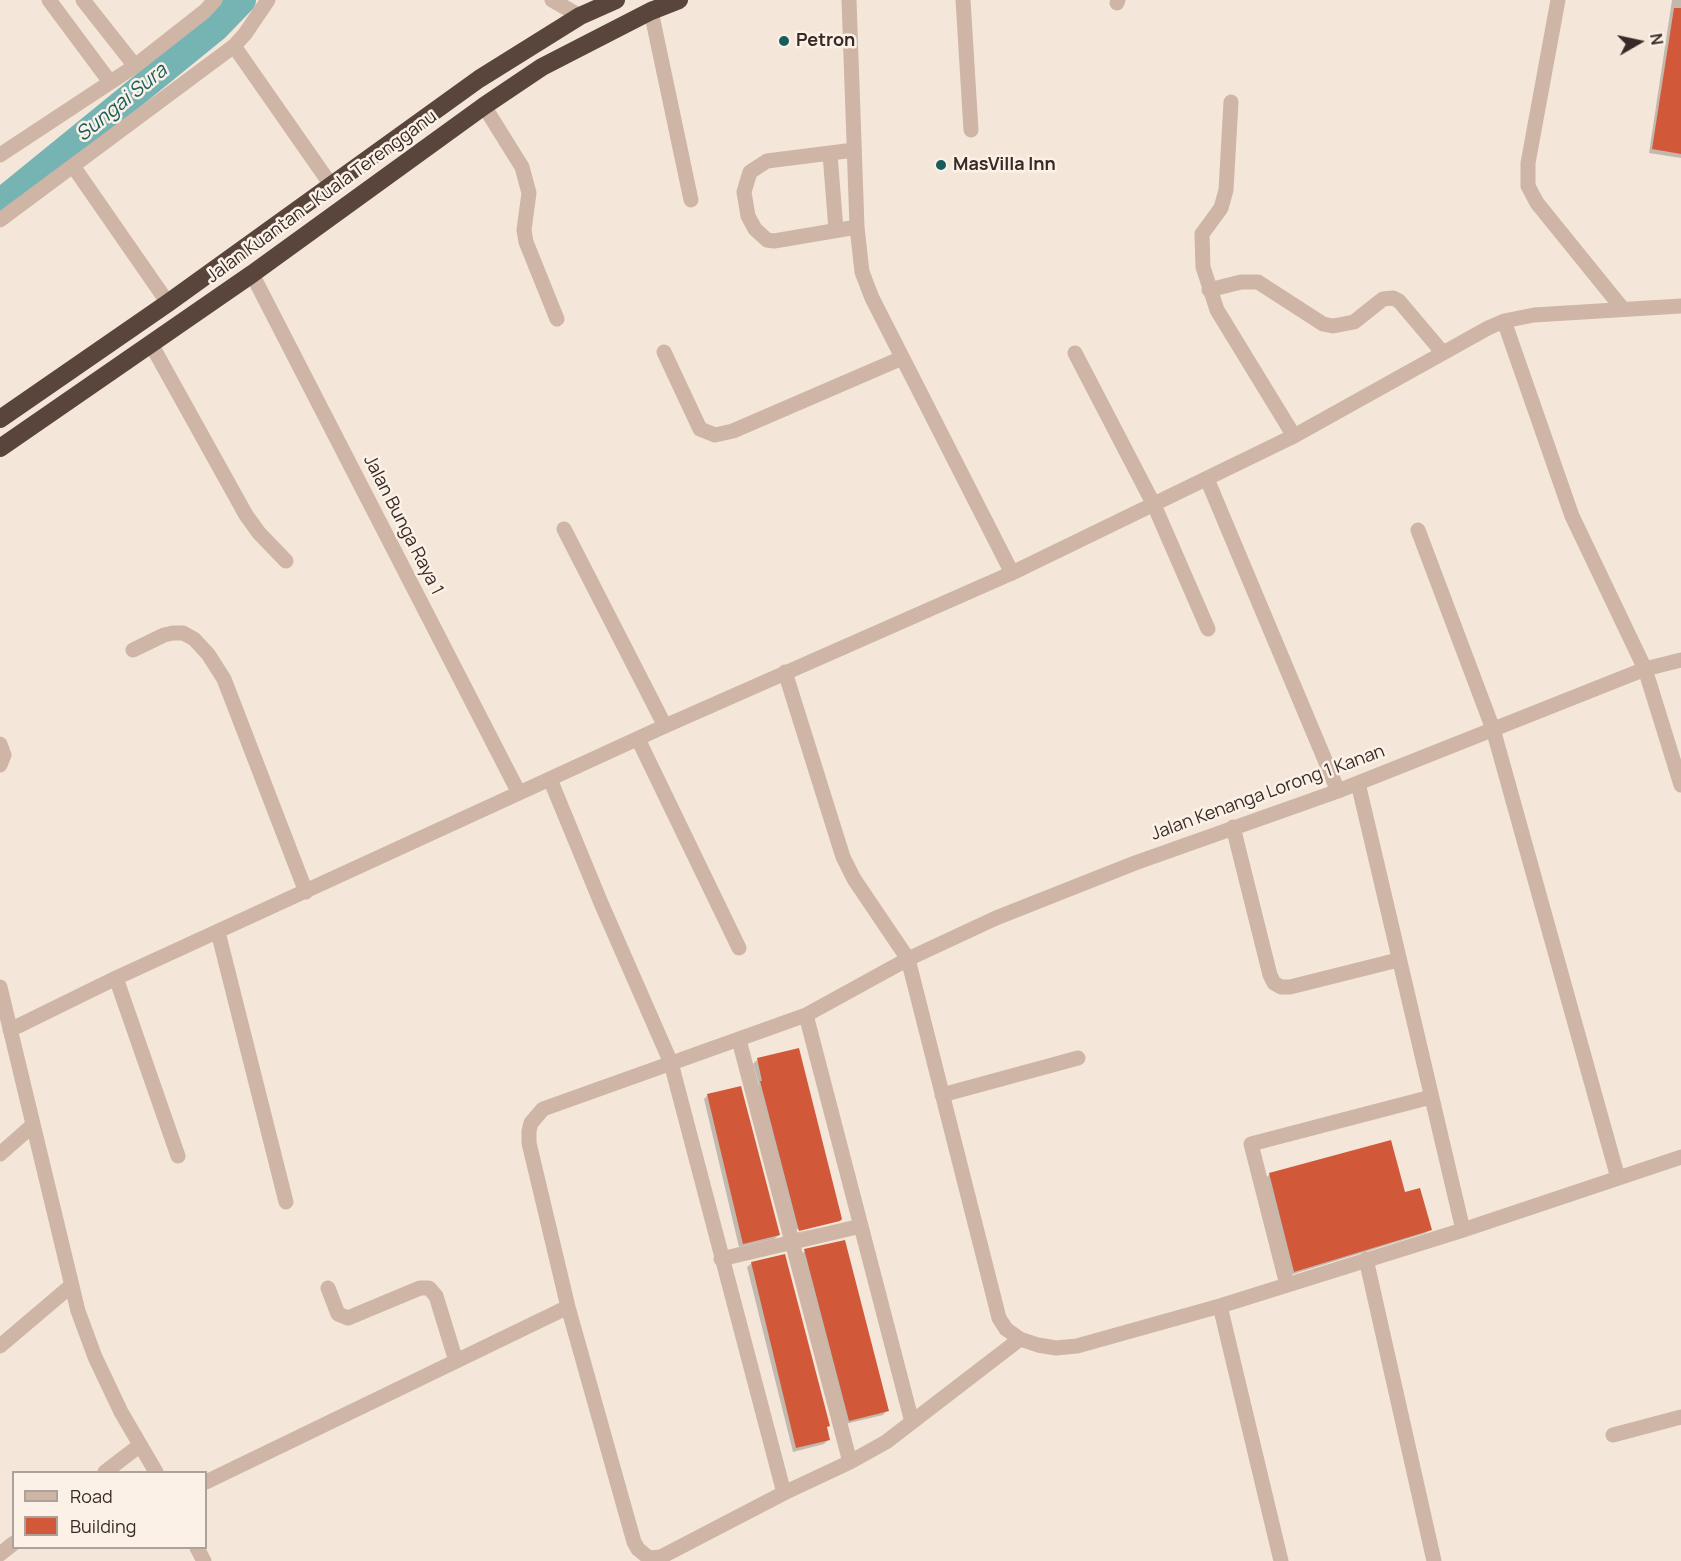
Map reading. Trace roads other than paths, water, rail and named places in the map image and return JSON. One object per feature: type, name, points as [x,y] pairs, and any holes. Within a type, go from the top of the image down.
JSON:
[{"type":"highway","name":"Jalan Kuantan - Kuala Terengganu","points":[[0,419],[168,303],[479,80],[580,16],[616,0]]},
{"type":"highway","name":"Jalan Kuantan - Kuala Terengganu","points":[[0,448],[252,274],[542,66],[651,10],[679,0]]},
{"type":"street","points":[[49,0],[110,82]]},
{"type":"street","points":[[83,0],[135,66]]},
{"type":"street","points":[[0,156],[135,66],[205,11],[215,0]]},
{"type":"street","points":[[0,220],[234,46],[268,0]]},
{"type":"street","points":[[552,0],[580,16]]},
{"type":"street","points":[[849,0],[857,227],[862,272],[872,298],[1012,573]]},
{"type":"street","points":[[963,0],[971,130]]},
{"type":"street","points":[[1558,0],[1528,163],[1528,186],[1537,203],[1622,308]]},
{"type":"street","points":[[651,10],[692,200]]},
{"type":"street","points":[[234,46],[331,185]]},
{"type":"street","points":[[1231,102],[1226,190],[1221,208],[1202,234],[1203,267],[1216,310],[1294,435]]},
{"type":"street","points":[[484,106],[522,167],[529,193],[524,230],[526,242],[558,319]]},
{"type":"street","points":[[854,150],[767,161],[750,172],[744,192],[748,216],[754,229],[767,240],[774,241],[857,227]]},
{"type":"street","points":[[830,154],[836,230]]},
{"type":"street","points":[[73,166],[168,303]]},
{"type":"street","name":"Jalan Bunga Raya 1","points":[[252,274],[519,793]]},
{"type":"street","points":[[1209,290],[1241,282],[1258,282],[1323,324],[1333,326],[1353,322],[1383,299],[1393,298],[1399,301],[1443,353]]},
{"type":"street","points":[[10,1030],[116,978],[665,726],[1012,573],[1294,435],[1504,321],[1534,315],[1681,306]]},
{"type":"street","points":[[1504,321],[1572,516],[1644,669],[1681,785]]},
{"type":"street","points":[[151,344],[246,515],[259,533],[286,561]]},
{"type":"street","points":[[664,352],[700,429],[715,435],[733,431],[902,358]]},
{"type":"street","points":[[1075,353],[1154,505],[1208,629]]},
{"type":"street","points":[[1207,479],[1338,790]]},
{"type":"street","points":[[564,529],[665,726]]},
{"type":"street","points":[[1418,530],[1493,729],[1618,1178]]},
{"type":"street","points":[[134,650],[164,635],[183,633],[194,639],[208,654],[224,679],[306,892]]},
{"type":"street","name":"Jalan Kenanga Lorong 1 Kanan","points":[[1020,1339],[886,1442],[661,1557],[649,1557],[643,1554],[634,1542],[568,1307],[529,1143],[531,1123],[543,1109],[806,1015],[908,959],[996,918],[1135,863],[1358,783],[1644,669],[1681,660]]},
{"type":"street","points":[[785,672],[843,857],[854,879],[908,959],[999,1318],[1006,1329],[1020,1339],[1056,1348],[1077,1346],[1220,1306],[1463,1230],[1681,1157]]},
{"type":"street","points":[[638,739],[739,948]]},
{"type":"street","points":[[0,744],[4,755],[0,765]]},
{"type":"street","points":[[550,779],[671,1063],[784,1493]]},
{"type":"street","points":[[1358,783],[1463,1230]]},
{"type":"street","points":[[1233,827],[1270,975],[1274,983],[1281,987],[1290,987],[1398,960]]},
{"type":"street","points":[[218,932],[286,1202]]},
{"type":"street","points":[[116,978],[178,1156]]},
{"type":"street","points":[[0,987],[78,1311],[95,1357],[155,1471]]},
{"type":"street","points":[[806,1015],[912,1422]]},
{"type":"street","points":[[739,1040],[850,1462]]},
{"type":"street","points":[[942,1095],[1078,1058]]},
{"type":"street","points":[[1287,1285],[1251,1144],[1431,1097]]},
{"type":"street","points":[[0,1154],[33,1125]]},
{"type":"street","points":[[721,1259],[861,1226]]},
{"type":"street","points":[[1366,1259],[1434,1561]]},
{"type":"street","points":[[0,1346],[72,1285]]},
{"type":"street","points":[[328,1288],[338,1314],[348,1318],[420,1288],[429,1288],[436,1296],[456,1361]]},
{"type":"street","points":[[1220,1306],[1281,1561]]},
{"type":"street","points":[[207,1482],[568,1307]]},
{"type":"street","points":[[1612,1436],[1681,1417]]},
{"type":"street","points":[[108,1471],[140,1446]]},
{"type":"street","points":[[0,1554],[12,1545]]},
{"type":"waterway","name":"Sungai Sura","points":[[0,203],[215,28],[242,0]]},
{"type":"place","name":"Petron","points":[[784,41]]},
{"type":"place","name":"MasVilla Inn","points":[[941,165]]}]
